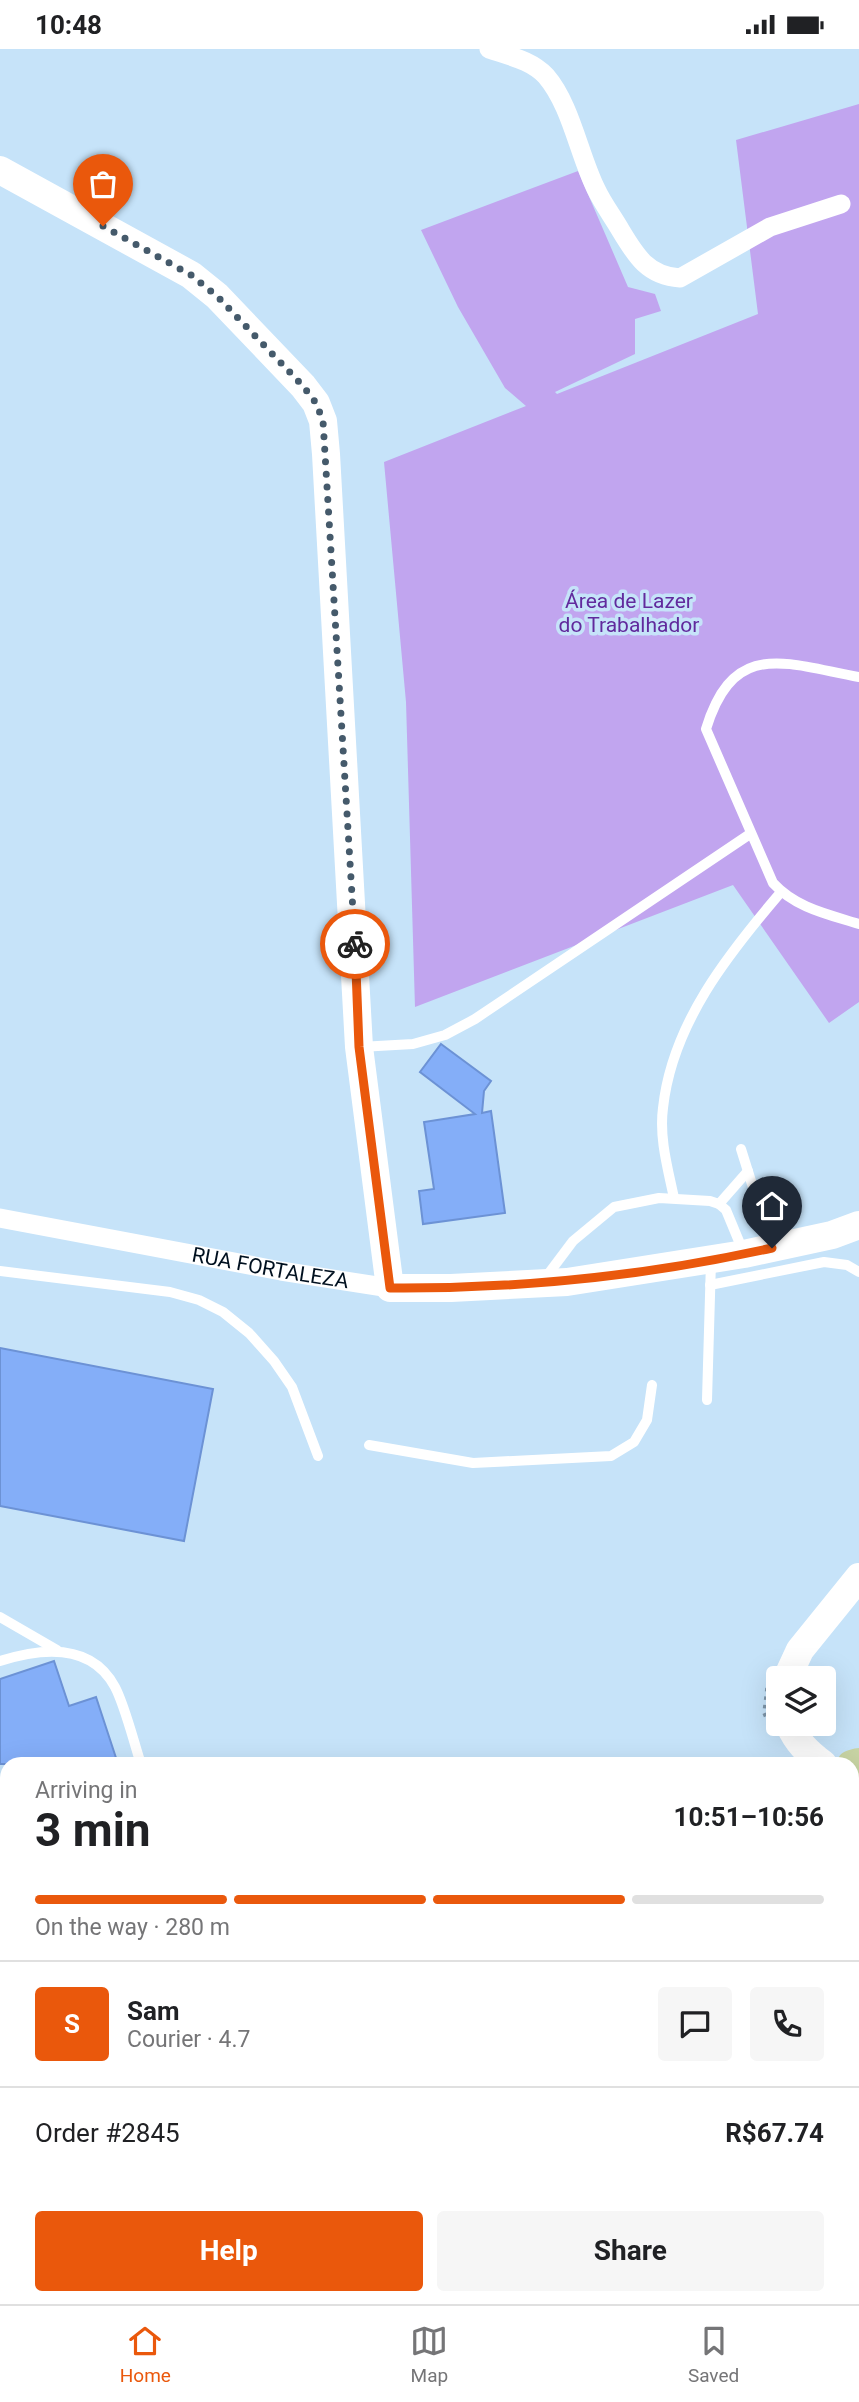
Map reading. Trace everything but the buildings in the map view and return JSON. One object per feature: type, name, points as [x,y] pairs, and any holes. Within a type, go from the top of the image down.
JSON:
[{"type":"main road","points":[[0,170],[191,275],[217,296],[303,386],[323,421],[359,1047],[390,1288]]},
{"type":"main road","name":"RUA FORTALEZA","points":[[390,1288],[465,1288],[710,1272],[744,1254],[846,1239],[859,1226]]},
{"type":"main road","points":[[793,1666],[800,1650],[859,1577]]},
{"type":"main road","points":[[794,1736],[814,1757]]},
{"type":"street","points":[[489,49],[529,62],[546,76],[559,96],[596,190],[634,253],[652,270],[665,277],[680,278],[770,227],[841,204]]},
{"type":"street","name":"RUA FORTALEZA","points":[[0,1218],[281,1271],[390,1288]]},
{"type":"lane","points":[[859,677],[783,663],[755,664],[737,674],[721,696],[706,729],[773,883],[781,892],[805,908],[859,924]]},
{"type":"lane","points":[[359,1047],[413,1044],[445,1035],[475,1020],[750,834]]},
{"type":"lane","points":[[674,1198],[666,1159],[662,1110],[671,1062],[693,1009],[758,919],[781,892]]},
{"type":"lane","points":[[741,1149],[772,1248]]},
{"type":"lane","points":[[719,1204],[748,1171]]},
{"type":"lane","points":[[542,1283],[573,1241],[614,1207],[659,1198],[719,1204],[726,1210],[744,1254]]},
{"type":"lane","points":[[707,1400],[710,1272],[824,1262],[847,1265],[859,1272]]},
{"type":"lane","points":[[0,1271],[170,1292],[199,1300],[223,1312],[249,1333],[274,1361],[292,1387],[318,1456]]},
{"type":"lane","points":[[369,1445],[473,1463],[611,1456],[634,1442],[647,1420],[652,1385]]},
{"type":"lane","points":[[0,1617],[57,1650]]},
{"type":"lane","points":[[0,1661],[29,1651],[57,1650],[78,1655],[99,1668],[115,1687],[139,1757]]},
{"type":"green space","name":"Área de Lazer do Trabalhador","points":[[859,104],[859,1002],[829,1023],[733,885],[415,1007],[406,702],[384,462],[526,406],[505,388],[458,307],[421,230],[578,171],[628,287],[655,294],[661,311],[635,319],[635,354],[555,392],[557,394],[758,314],[736,140]]},
{"type":"way so far","points":[[103,226],[191,275],[217,296],[303,386],[316,403],[323,421],[355,944]]},
{"type":"route","points":[[355,944],[359,1047],[390,1288],[491,1287],[567,1282],[772,1248]]}]
